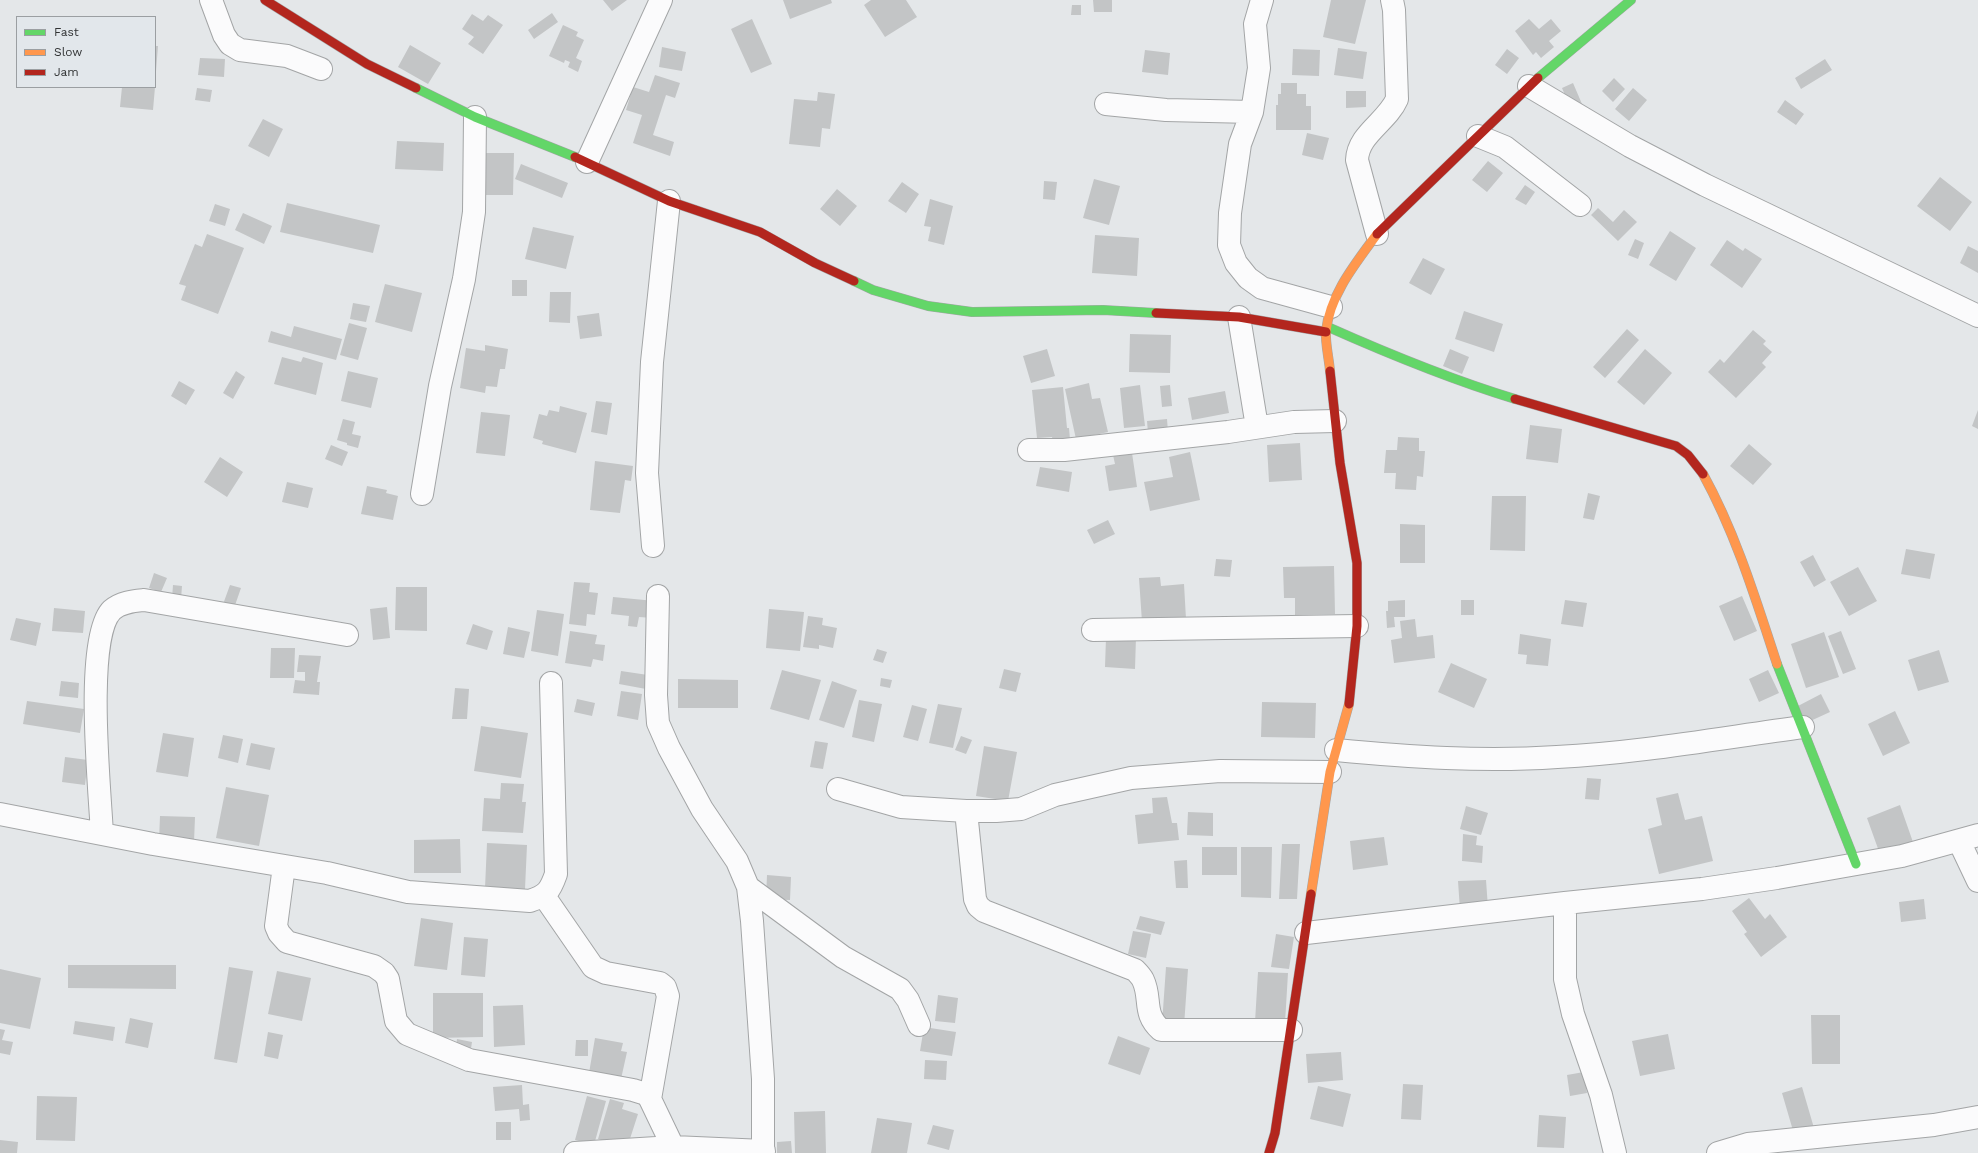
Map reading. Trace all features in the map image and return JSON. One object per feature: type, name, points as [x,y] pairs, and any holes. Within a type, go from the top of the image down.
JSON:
[{"type":"street","points":[[211,0],[224,35],[230,44],[240,50],[287,56],[321,69]]},
{"type":"street","points":[[265,0],[367,64],[475,117],[587,162],[669,201],[760,232],[815,263],[873,290],[928,306],[972,312],[1103,310],[1328,322]]},
{"type":"street","points":[[587,162],[661,0]]},
{"type":"street","points":[[1262,0],[1255,24],[1259,68],[1252,112],[1240,144],[1230,214],[1228,245],[1236,263],[1248,278],[1262,288],[1406,362],[1475,387],[1676,446],[1688,455],[1701,470],[1713,492],[1747,572],[1781,676],[1803,727],[1856,864]]},
{"type":"street","points":[[1377,234],[1357,160],[1357,150],[1365,138],[1392,109],[1397,99],[1394,10],[1392,0]]},
{"type":"street","points":[[1269,1153],[1275,1133],[1330,772],[1349,702],[1357,626],[1357,564],[1341,469],[1335,421],[1328,322],[1350,271],[1377,234],[1417,197],[1530,86],[1631,0]]},
{"type":"street","points":[[1530,86],[1630,146],[1705,185],[1978,316]]},
{"type":"street","points":[[1106,104],[1166,110],[1252,112]]},
{"type":"street","points":[[422,494],[440,386],[464,279],[474,212],[475,117]]},
{"type":"street","points":[[1478,136],[1505,147],[1580,205]]},
{"type":"street","points":[[653,546],[647,473],[652,362],[669,201]]},
{"type":"street","points":[[1239,317],[1257,427]]},
{"type":"street","points":[[1029,450],[1064,450],[1228,432],[1294,422],[1335,421]]},
{"type":"street","points":[[575,1153],[673,1147],[763,1152],[762,1079],[752,921],[748,887],[737,861],[702,809],[669,748],[658,723],[656,695],[658,596]]},
{"type":"street","points":[[102,834],[95,718],[96,681],[102,625],[112,610],[125,603],[144,600],[347,635]]},
{"type":"street","points":[[1092,630],[1357,626]]},
{"type":"street","points":[[0,814],[102,834],[327,873],[408,892],[530,901],[544,896],[552,887],[556,874],[551,683]]},
{"type":"street","points":[[1336,750],[1410,757],[1557,758],[1640,749],[1803,727]]},
{"type":"street","points":[[838,789],[901,807],[966,811],[1021,809],[1055,795],[1131,778],[1220,772],[1330,772]]},
{"type":"street","points":[[966,811],[975,899],[978,906],[984,911],[1135,970],[1143,979],[1148,1013],[1153,1022],[1161,1030],[1291,1030]]},
{"type":"street","points":[[1306,933],[1564,903],[1702,889],[1902,856],[1968,838],[1978,881]]},
{"type":"street","points":[[284,866],[276,926],[279,933],[287,942],[374,966],[384,973],[388,979],[396,1021],[407,1034],[469,1060],[633,1090],[646,1094],[650,1099],[673,1147]]},
{"type":"street","points":[[748,887],[843,957],[900,989],[908,1000],[919,1025]]},
{"type":"street","points":[[544,896],[593,967],[606,973],[660,983],[665,987],[668,996],[650,1099]]},
{"type":"street","points":[[1564,903],[1565,979],[1573,1014],[1601,1095],[1616,1153]]},
{"type":"street","points":[[1718,1153],[1748,1144],[1926,1126],[1978,1117]]},
{"type":"building","points":[[603,0],[627,0],[612,11]]},
{"type":"building","points":[[783,0],[831,0],[832,3],[790,19]]},
{"type":"building","points":[[871,0],[906,0],[917,17],[885,37],[864,5]]},
{"type":"building","points":[[1093,0],[1112,0],[1112,12],[1094,12]]},
{"type":"building","points":[[1331,0],[1366,0],[1355,44],[1323,37]]},
{"type":"building","points":[[1072,5],[1081,5],[1081,15],[1071,15]]},
{"type":"building","points":[[552,13],[558,22],[534,39],[528,30]]},
{"type":"building","points":[[472,14],[483,21],[488,15],[503,25],[483,54],[468,44],[474,37],[462,29]]},
{"type":"building","points":[[752,19],[772,64],[751,73],[731,29]]},
{"type":"building","points":[[1529,19],[1539,29],[1551,19],[1561,31],[1549,41],[1554,47],[1541,58],[1536,52],[1533,55],[1515,31]]},
{"type":"building","points":[[563,25],[578,32],[576,36],[584,40],[576,58],[582,61],[578,72],[568,67],[570,62],[565,60],[564,63],[549,56]]},
{"type":"building","points":[[410,45],[441,63],[428,84],[398,67]]},
{"type":"building","points":[[156,46],[158,46],[156,71]]},
{"type":"building","points":[[662,47],[686,52],[682,71],[659,67]]},
{"type":"building","points":[[1338,48],[1367,52],[1363,79],[1334,75]]},
{"type":"building","points":[[1293,49],[1320,50],[1319,76],[1292,75]]},
{"type":"building","points":[[1507,49],[1519,58],[1507,74],[1495,65]]},
{"type":"building","points":[[1145,50],[1170,53],[1168,75],[1142,72]]},
{"type":"building","points":[[200,58],[225,59],[224,77],[198,75]]},
{"type":"building","points":[[1825,59],[1832,70],[1801,89],[1795,78]]},
{"type":"building","points":[[655,75],[680,83],[675,98],[666,95],[653,135],[674,142],[670,156],[633,143],[642,115],[626,110],[633,87],[649,92]]},
{"type":"building","points":[[1614,78],[1625,89],[1613,102],[1602,91]]},
{"type":"building","points":[[1281,83],[1297,83],[1297,94],[1306,94],[1306,106],[1311,106],[1311,130],[1276,130],[1276,105],[1278,105],[1278,94],[1281,94]]},
{"type":"building","points":[[1573,83],[1582,104],[1571,109],[1562,88]]},
{"type":"building","points":[[122,88],[155,88],[153,110],[120,107]]},
{"type":"building","points":[[197,88],[212,90],[210,102],[195,100]]},
{"type":"building","points":[[1633,88],[1647,100],[1629,121],[1615,109]]},
{"type":"building","points":[[1346,91],[1366,91],[1366,107],[1346,108]]},
{"type":"building","points":[[818,92],[835,94],[830,129],[822,128],[820,147],[789,144],[794,99],[817,101]]},
{"type":"building","points":[[1785,100],[1804,114],[1796,125],[1777,112]]},
{"type":"building","points":[[263,119],[283,129],[269,157],[248,146]]},
{"type":"building","points":[[1307,133],[1329,138],[1323,160],[1302,155]]},
{"type":"building","points":[[397,141],[444,143],[443,171],[395,169]]},
{"type":"building","points":[[485,153],[514,153],[513,195],[485,195]]},
{"type":"building","points":[[1488,161],[1503,173],[1487,192],[1472,180]]},
{"type":"building","points":[[521,164],[568,183],[562,198],[515,179]]},
{"type":"building","points":[[1940,177],[1972,202],[1950,231],[1917,206]]},
{"type":"building","points":[[1094,179],[1120,186],[1109,225],[1083,218]]},
{"type":"building","points":[[1044,181],[1057,182],[1055,200],[1043,199]]},
{"type":"building","points":[[902,182],[919,194],[906,213],[888,201]]},
{"type":"building","points":[[1525,185],[1535,192],[1526,205],[1515,199]]},
{"type":"building","points":[[837,189],[857,206],[840,226],[820,209]]},
{"type":"building","points":[[930,199],[953,206],[944,245],[928,241],[931,227],[924,226]]},
{"type":"building","points":[[287,203],[380,225],[373,253],[280,232]]},
{"type":"building","points":[[215,204],[230,209],[225,226],[209,221]]},
{"type":"building","points":[[1598,208],[1613,222],[1624,210],[1637,222],[1618,241],[1591,215]]},
{"type":"building","points":[[243,213],[272,226],[264,244],[235,230]]},
{"type":"building","points":[[533,227],[574,236],[566,269],[525,259]]},
{"type":"building","points":[[1670,231],[1696,248],[1676,281],[1649,265]]},
{"type":"building","points":[[207,234],[244,248],[218,314],[181,300],[186,286],[179,284],[195,244],[202,247]]},
{"type":"building","points":[[1095,235],[1139,238],[1137,276],[1092,273]]},
{"type":"building","points":[[1635,239],[1644,243],[1638,259],[1628,255]]},
{"type":"building","points":[[1727,240],[1743,251],[1745,248],[1762,259],[1742,288],[1710,265]]},
{"type":"building","points":[[1968,246],[1978,251],[1978,273],[1960,263]]},
{"type":"building","points":[[1423,258],[1445,269],[1431,295],[1409,283]]},
{"type":"building","points":[[512,280],[527,280],[527,296],[512,296]]},
{"type":"building","points":[[385,284],[422,293],[412,332],[375,322]]},
{"type":"building","points":[[550,292],[571,292],[570,323],[549,322]]},
{"type":"building","points":[[353,303],[370,306],[366,322],[350,319]]},
{"type":"building","points":[[1464,311],[1503,324],[1494,352],[1455,339]]},
{"type":"building","points":[[599,313],[602,336],[580,339],[577,316]]},
{"type":"building","points":[[349,323],[367,328],[358,360],[340,355]]},
{"type":"building","points":[[294,326],[342,339],[336,360],[268,342],[271,331],[291,337]]},
{"type":"building","points":[[1627,329],[1639,340],[1605,378],[1593,367]]},
{"type":"building","points":[[1753,330],[1766,341],[1763,344],[1772,352],[1762,363],[1766,367],[1736,398],[1708,372],[1720,359],[1724,363]]},
{"type":"building","points":[[1130,334],[1171,335],[1170,373],[1129,372]]},
{"type":"building","points":[[485,345],[508,349],[505,369],[500,369],[497,387],[486,386],[485,393],[460,388],[466,348],[485,351]]},
{"type":"building","points":[[1047,349],[1055,376],[1031,383],[1023,356]]},
{"type":"building","points":[[1450,349],[1469,357],[1462,374],[1443,366]]},
{"type":"building","points":[[1645,349],[1672,373],[1644,405],[1617,382]]},
{"type":"building","points":[[282,357],[301,362],[303,357],[323,363],[316,395],[274,384]]},
{"type":"building","points":[[236,371],[245,377],[233,399],[223,393]]},
{"type":"building","points":[[348,371],[378,378],[371,408],[341,401]]},
{"type":"building","points":[[179,381],[195,390],[186,405],[171,396]]},
{"type":"building","points":[[1089,383],[1092,399],[1100,398],[1108,432],[1076,439],[1065,389]]},
{"type":"building","points":[[1140,385],[1145,426],[1124,428],[1120,388]]},
{"type":"building","points":[[1170,385],[1172,406],[1162,407],[1160,386]]},
{"type":"building","points":[[1063,387],[1067,428],[1069,428],[1070,440],[1053,441],[1052,437],[1037,438],[1032,390]]},
{"type":"building","points":[[1225,391],[1229,413],[1192,420],[1188,398]]},
{"type":"building","points":[[596,401],[612,403],[607,435],[591,432]]},
{"type":"building","points":[[560,406],[587,413],[576,453],[542,444],[543,441],[533,438],[539,414],[547,416],[549,410],[559,412]]},
{"type":"building","points":[[1978,410],[1978,429],[1972,426]]},
{"type":"building","points":[[481,412],[510,415],[505,456],[476,453]]},
{"type":"building","points":[[343,419],[355,422],[352,434],[361,436],[358,448],[337,440]]},
{"type":"building","points":[[1167,419],[1168,432],[1148,433],[1147,421]]},
{"type":"building","points":[[1530,425],[1562,429],[1558,463],[1526,459]]},
{"type":"building","points":[[1398,437],[1419,438],[1419,451],[1425,451],[1423,477],[1417,476],[1416,490],[1395,489],[1396,473],[1384,473],[1386,450],[1397,450]]},
{"type":"building","points":[[1300,443],[1302,480],[1269,482],[1267,445]]},
{"type":"building","points":[[1749,444],[1772,464],[1753,485],[1730,466]]},
{"type":"building","points":[[331,445],[348,452],[342,466],[325,459]]},
{"type":"building","points":[[1190,452],[1200,500],[1150,511],[1144,482],[1173,477],[1169,457]]},
{"type":"building","points":[[1132,453],[1137,487],[1109,491],[1105,466],[1115,464],[1113,455]]},
{"type":"building","points":[[220,457],[243,472],[227,497],[204,482]]},
{"type":"building","points":[[595,461],[633,466],[631,481],[625,480],[620,513],[590,510]]},
{"type":"building","points":[[1040,467],[1072,472],[1069,492],[1036,486]]},
{"type":"building","points":[[287,482],[313,488],[308,508],[282,502]]},
{"type":"building","points":[[367,486],[387,490],[386,493],[398,496],[393,520],[361,514]]},
{"type":"building","points":[[1588,493],[1600,496],[1594,520],[1583,518]]},
{"type":"building","points":[[1492,496],[1526,496],[1525,551],[1490,550]]},
{"type":"building","points":[[1108,520],[1115,534],[1094,544],[1087,530]]},
{"type":"building","points":[[1400,524],[1425,525],[1425,563],[1400,563]]},
{"type":"building","points":[[1906,549],[1935,554],[1930,579],[1901,574]]},
{"type":"building","points":[[1813,555],[1826,580],[1814,587],[1800,562]]},
{"type":"building","points":[[1216,559],[1232,560],[1230,577],[1214,576]]},
{"type":"building","points":[[1334,566],[1335,614],[1295,615],[1295,598],[1284,598],[1283,567]]},
{"type":"building","points":[[1858,567],[1877,601],[1849,616],[1830,582]]},
{"type":"building","points":[[154,573],[167,578],[161,592],[149,588]]},
{"type":"building","points":[[1160,577],[1161,586],[1184,584],[1186,619],[1142,622],[1139,578]]},
{"type":"building","points":[[574,582],[590,583],[589,592],[598,593],[595,615],[587,614],[586,626],[569,624]]},
{"type":"building","points":[[173,585],[182,586],[181,599],[172,599]]},
{"type":"building","points":[[230,585],[241,588],[233,611],[222,607]]},
{"type":"building","points":[[396,587],[427,587],[427,631],[395,630]]},
{"type":"building","points":[[1742,596],[1757,631],[1734,641],[1719,606]]},
{"type":"building","points":[[613,597],[655,601],[653,618],[639,617],[637,627],[628,626],[629,616],[611,614]]},
{"type":"building","points":[[1405,600],[1405,617],[1394,617],[1395,627],[1387,628],[1386,611],[1388,611],[1388,601]]},
{"type":"building","points":[[1461,600],[1474,600],[1474,615],[1461,615]]},
{"type":"building","points":[[1565,600],[1587,603],[1583,627],[1561,624]]},
{"type":"building","points":[[387,607],[390,638],[373,640],[370,609]]},
{"type":"building","points":[[54,608],[85,611],[83,633],[52,631]]},
{"type":"building","points":[[769,609],[804,612],[800,651],[766,648]]},
{"type":"building","points":[[537,610],[564,614],[558,656],[531,651]]},
{"type":"building","points":[[808,616],[823,618],[822,625],[837,628],[833,648],[819,645],[819,649],[803,647]]},
{"type":"building","points":[[16,618],[41,623],[36,646],[10,640]]},
{"type":"building","points":[[1415,619],[1417,637],[1433,635],[1435,658],[1394,663],[1391,640],[1402,638],[1400,621]]},
{"type":"building","points":[[473,624],[493,631],[487,650],[466,644]]},
{"type":"building","points":[[508,627],[530,632],[524,658],[503,654]]},
{"type":"building","points":[[570,631],[597,635],[595,644],[605,645],[603,661],[593,659],[591,667],[565,663]]},
{"type":"building","points":[[1841,631],[1856,669],[1843,674],[1828,636]]},
{"type":"building","points":[[1824,632],[1839,677],[1806,688],[1791,644]]},
{"type":"building","points":[[1520,634],[1551,639],[1548,666],[1526,664],[1527,655],[1518,654]]},
{"type":"building","points":[[1136,637],[1135,669],[1105,667],[1106,638]]},
{"type":"building","points":[[271,648],[295,648],[294,678],[270,678]]},
{"type":"building","points":[[877,649],[887,652],[883,663],[873,660]]},
{"type":"building","points":[[1939,650],[1949,682],[1918,691],[1908,660]]},
{"type":"building","points":[[299,655],[321,656],[317,682],[320,682],[319,695],[293,693],[295,680],[305,681],[305,672],[297,672]]},
{"type":"building","points":[[1451,663],[1487,679],[1474,708],[1438,692]]},
{"type":"building","points":[[1004,669],[1021,673],[1016,692],[999,688]]},
{"type":"building","points":[[782,670],[821,680],[809,720],[770,709]]},
{"type":"building","points":[[1768,670],[1779,693],[1759,702],[1749,679]]},
{"type":"building","points":[[621,671],[648,675],[646,689],[619,684]]},
{"type":"building","points":[[881,678],[892,680],[890,688],[880,686]]},
{"type":"building","points":[[678,679],[738,680],[738,708],[678,708]]},
{"type":"building","points":[[61,681],[79,683],[78,698],[59,696]]},
{"type":"building","points":[[832,681],[857,690],[844,728],[819,720]]},
{"type":"building","points":[[455,688],[469,689],[467,719],[452,719]]},
{"type":"building","points":[[621,691],[642,694],[638,720],[617,716]]},
{"type":"building","points":[[1821,694],[1830,712],[1806,723],[1798,706]]},
{"type":"building","points":[[577,699],[595,703],[592,716],[574,712]]},
{"type":"building","points":[[859,700],[882,704],[874,742],[852,737]]},
{"type":"building","points":[[27,701],[84,709],[80,733],[23,724]]},
{"type":"building","points":[[1262,702],[1316,703],[1315,738],[1261,737]]},
{"type":"building","points":[[938,704],[962,708],[953,748],[929,743]]},
{"type":"building","points":[[912,705],[927,709],[918,741],[903,737]]},
{"type":"building","points":[[1895,711],[1910,743],[1883,756],[1868,724]]},
{"type":"building","points":[[481,726],[528,733],[521,778],[474,771]]},
{"type":"building","points":[[163,733],[194,738],[188,777],[156,772]]},
{"type":"building","points":[[223,735],[243,739],[238,763],[218,758]]},
{"type":"building","points":[[961,736],[972,740],[966,754],[955,750]]},
{"type":"building","points":[[815,741],[828,743],[823,769],[810,767]]},
{"type":"building","points":[[251,743],[275,748],[270,770],[246,765]]},
{"type":"building","points":[[984,746],[1017,752],[1008,801],[976,796]]},
{"type":"building","points":[[65,757],[88,760],[85,785],[62,782]]},
{"type":"building","points":[[1587,778],[1601,779],[1599,800],[1585,799]]},
{"type":"building","points":[[501,783],[524,784],[522,802],[526,802],[523,833],[482,831],[484,798],[500,799]]},
{"type":"building","points":[[226,787],[269,795],[259,846],[216,838]]},
{"type":"building","points":[[1678,793],[1685,820],[1702,816],[1713,861],[1659,874],[1648,829],[1662,825],[1656,798]]},
{"type":"building","points":[[1167,797],[1172,823],[1177,823],[1179,840],[1138,844],[1135,815],[1153,813],[1152,798]]},
{"type":"building","points":[[1900,805],[1914,845],[1881,857],[1867,818]]},
{"type":"building","points":[[1466,806],[1488,813],[1481,835],[1460,829]]},
{"type":"building","points":[[1188,812],[1213,813],[1213,836],[1187,835]]},
{"type":"building","points":[[160,816],[195,817],[194,842],[159,841]]},
{"type":"building","points":[[1463,834],[1477,836],[1476,845],[1483,846],[1482,863],[1462,861]]},
{"type":"building","points":[[1384,837],[1388,865],[1353,870],[1350,841]]},
{"type":"building","points":[[460,839],[461,873],[414,873],[414,840]]},
{"type":"building","points":[[487,843],[527,845],[525,889],[485,888]]},
{"type":"building","points":[[1282,844],[1300,844],[1297,899],[1279,899]]},
{"type":"building","points":[[1202,847],[1237,847],[1237,875],[1202,875]]},
{"type":"building","points":[[1241,847],[1272,847],[1271,898],[1241,897]]},
{"type":"building","points":[[1187,860],[1188,888],[1176,888],[1174,861]]},
{"type":"building","points":[[767,875],[791,877],[790,900],[766,899]]},
{"type":"building","points":[[1486,880],[1488,908],[1460,910],[1458,881]]},
{"type":"building","points":[[1749,898],[1765,919],[1770,914],[1787,937],[1761,957],[1744,934],[1747,932],[1732,911]]},
{"type":"building","points":[[1924,899],[1926,919],[1901,922],[1899,902]]},
{"type":"building","points":[[1140,916],[1165,922],[1161,935],[1136,929]]},
{"type":"building","points":[[421,918],[453,923],[447,970],[414,966]]},
{"type":"building","points":[[1133,931],[1151,934],[1146,958],[1128,954]]},
{"type":"building","points":[[1276,934],[1294,937],[1289,969],[1271,967]]},
{"type":"building","points":[[464,937],[488,939],[485,977],[461,975]]},
{"type":"building","points":[[68,965],[176,965],[176,989],[68,988]]},
{"type":"building","points":[[229,967],[253,971],[237,1063],[214,1059]]},
{"type":"building","points":[[1166,967],[1188,969],[1184,1026],[1162,1024]]},
{"type":"building","points":[[0,969],[41,978],[30,1029],[0,1023]]},
{"type":"building","points":[[277,971],[311,978],[302,1021],[268,1014]]},
{"type":"building","points":[[1258,972],[1288,973],[1285,1023],[1255,1022]]},
{"type":"building","points":[[433,993],[483,993],[483,1037],[433,1038]]},
{"type":"building","points":[[938,995],[958,998],[955,1023],[935,1021]]},
{"type":"building","points":[[523,1005],[525,1045],[494,1047],[493,1006]]},
{"type":"building","points":[[1811,1015],[1840,1015],[1840,1064],[1812,1064]]},
{"type":"building","points":[[130,1018],[153,1023],[148,1048],[125,1043]]},
{"type":"building","points":[[75,1021],[115,1027],[113,1041],[73,1034]]},
{"type":"building","points":[[924,1027],[956,1032],[952,1056],[920,1051]]},
{"type":"building","points":[[0,1029],[5,1030],[2,1040],[13,1042],[10,1055],[0,1053]]},
{"type":"building","points":[[268,1032],[283,1035],[278,1059],[264,1056]]},
{"type":"building","points":[[1668,1034],[1675,1069],[1640,1076],[1632,1041]]},
{"type":"building","points":[[1118,1036],[1150,1048],[1140,1075],[1108,1064]]},
{"type":"building","points":[[595,1038],[623,1043],[621,1051],[627,1052],[621,1079],[589,1073]]},
{"type":"building","points":[[457,1039],[472,1042],[470,1055],[455,1053]]},
{"type":"building","points":[[576,1040],[588,1040],[588,1056],[575,1056]]},
{"type":"building","points":[[1341,1052],[1343,1080],[1308,1083],[1306,1054]]},
{"type":"building","points":[[925,1060],[947,1061],[946,1080],[924,1079]]},
{"type":"building","points":[[1584,1072],[1587,1093],[1570,1096],[1567,1075]]},
{"type":"building","points":[[1403,1084],[1423,1085],[1421,1120],[1401,1119]]},
{"type":"building","points":[[522,1085],[523,1105],[529,1104],[530,1120],[520,1121],[519,1109],[495,1111],[493,1087]]},
{"type":"building","points":[[1318,1086],[1351,1094],[1343,1127],[1310,1119]]},
{"type":"building","points":[[1802,1087],[1814,1128],[1794,1134],[1782,1093]]},
{"type":"building","points":[[37,1096],[77,1097],[75,1141],[36,1140]]},
{"type":"building","points":[[587,1096],[606,1101],[594,1145],[575,1140]]},
{"type":"building","points":[[610,1099],[624,1103],[622,1109],[638,1114],[627,1148],[598,1139]]},
{"type":"building","points":[[825,1111],[826,1153],[795,1153],[794,1112]]},
{"type":"building","points":[[1539,1115],[1566,1117],[1564,1148],[1537,1147]]},
{"type":"building","points":[[877,1118],[912,1123],[907,1153],[871,1153]]},
{"type":"building","points":[[496,1122],[511,1122],[511,1140],[496,1140]]},
{"type":"building","points":[[933,1125],[954,1130],[949,1150],[927,1144]]},
{"type":"building","points":[[0,1140],[18,1142],[17,1153],[0,1153]]},
{"type":"building","points":[[791,1141],[792,1153],[777,1153],[777,1142]]},
{"type":"traffic: fast","points":[[1538,78],[1631,0]]},
{"type":"traffic: fast","points":[[416,88],[475,117],[575,157]]},
{"type":"traffic: fast","points":[[854,281],[873,290],[928,306],[972,312],[1103,310],[1156,313]]},
{"type":"traffic: fast","points":[[1328,327],[1420,366],[1515,399]]},
{"type":"traffic: fast","points":[[1777,664],[1856,864]]},
{"type":"traffic: slow","points":[[1330,371],[1326,336],[1328,317],[1338,292],[1345,280],[1377,234]]},
{"type":"traffic: slow","points":[[1703,474],[1726,520],[1753,592],[1777,664]]},
{"type":"traffic: slow","points":[[1311,894],[1330,772],[1349,704]]},
{"type":"traffic: jam","points":[[265,0],[367,64],[416,88]]},
{"type":"traffic: jam","points":[[1377,234],[1538,78]]},
{"type":"traffic: jam","points":[[575,157],[669,201],[760,232],[815,263],[854,281]]},
{"type":"traffic: jam","points":[[1156,313],[1239,317],[1326,332]]},
{"type":"traffic: jam","points":[[1330,371],[1340,463],[1357,563],[1357,626],[1349,704]]},
{"type":"traffic: jam","points":[[1515,399],[1676,446],[1688,455],[1703,474]]},
{"type":"traffic: jam","points":[[1269,1153],[1275,1133],[1311,894]]}]
